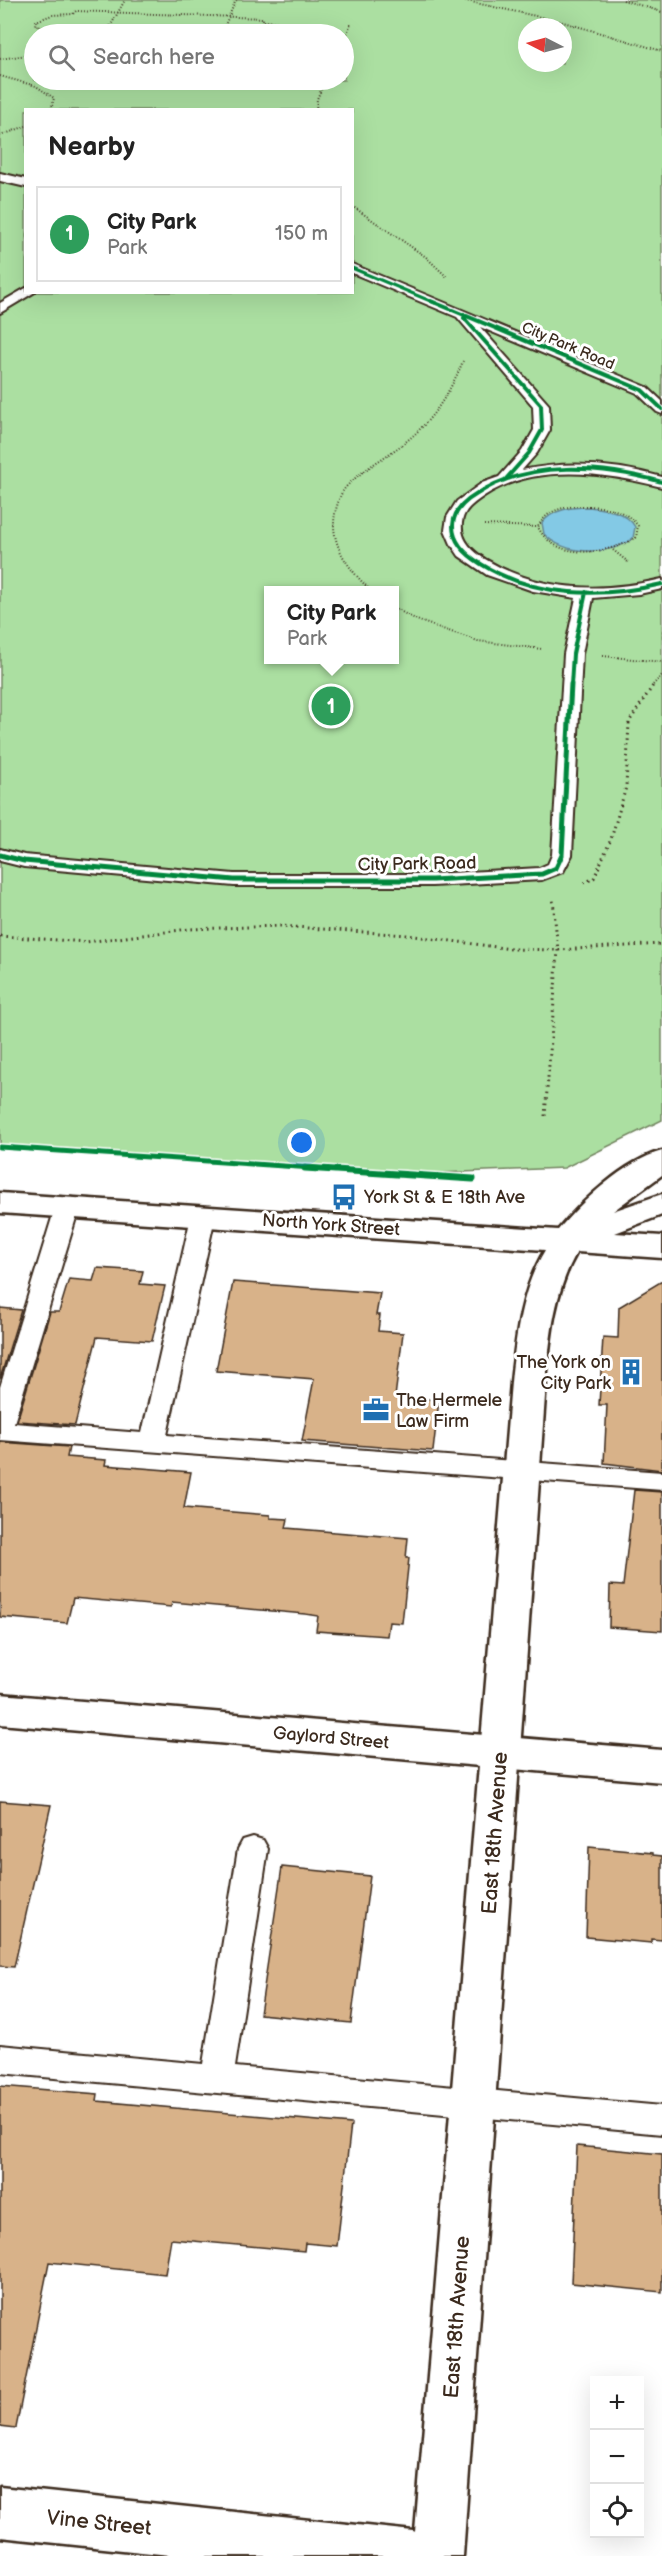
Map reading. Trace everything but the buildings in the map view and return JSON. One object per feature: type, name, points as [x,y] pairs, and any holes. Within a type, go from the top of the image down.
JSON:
[{"type":"main road","name":"East 18th Avenue","points":[[438,2556],[522,1470],[538,1316],[548,1278],[567,1241],[610,1196],[662,1161]]},
{"type":"main road","name":"North York Street","points":[[0,1203],[662,1247]]},
{"type":"main road","points":[[567,1241],[619,1218],[662,1204]]},
{"type":"main road","name":"Gaylord Street","points":[[0,1709],[501,1754],[662,1766]]},
{"type":"main road","name":"Vine Street","points":[[0,2512],[413,2556]]},
{"type":"lane","points":[[0,177],[24,183]]},
{"type":"lane","name":"City Park Road","points":[[354,269],[642,390],[662,409]]},
{"type":"lane","points":[[0,309],[25,294]]},
{"type":"lane","name":"City Park Road","points":[[460,314],[541,405],[543,430],[529,453],[506,480]]},
{"type":"lane","points":[[662,482],[635,475],[590,470],[545,471],[506,480],[474,494],[456,513],[453,523],[454,534],[459,545],[481,565],[516,580],[550,588],[586,592],[634,590],[662,584]]},
{"type":"lane","points":[[542,874],[556,868],[562,855],[573,654],[586,592]]},
{"type":"lane","name":"City Park Road","points":[[0,855],[24,861],[234,880],[432,880],[542,874]]},
{"type":"lane","points":[[66,1208],[0,1430],[662,1481]]},
{"type":"lane","points":[[152,1443],[203,1217]]},
{"type":"lane","points":[[217,2079],[253,1849]]},
{"type":"lane","points":[[0,2059],[662,2121]]},
{"type":"path","points":[[111,24],[125,0]]},
{"type":"path","points":[[225,24],[236,0]]},
{"type":"path","points":[[462,0],[509,8],[620,37],[662,51]]},
{"type":"path","points":[[623,0],[662,12]]},
{"type":"path","points":[[35,24],[36,21],[52,15],[73,14],[76,11],[263,18],[262,21],[283,24]]},
{"type":"path","points":[[351,23],[360,17]]},
{"type":"path","points":[[0,59],[24,55]]},
{"type":"path","points":[[0,76],[24,82]]},
{"type":"path","points":[[47,90],[54,98],[52,108]]},
{"type":"path","points":[[316,108],[321,90]]},
{"type":"path","points":[[0,136],[24,127]]},
{"type":"path","points":[[354,208],[437,266],[458,290],[467,350],[456,381],[416,433],[345,488],[333,512],[332,527],[338,550],[352,573],[365,586]]},
{"type":"path","points":[[589,506],[606,508],[627,515],[636,523],[639,530],[636,538],[621,548],[588,552],[555,545],[544,538],[538,526],[541,519],[550,513],[564,508],[589,506]]},
{"type":"path","points":[[480,524],[538,526]]},
{"type":"path","points":[[399,611],[418,621],[478,641],[573,654],[662,662]]},
{"type":"path","points":[[584,884],[594,878],[611,839],[626,787],[629,722],[647,692],[662,675]]},
{"type":"path","points":[[542,874],[553,900],[558,950],[545,1116]]},
{"type":"path","points":[[553,900],[563,895]]},
{"type":"path","points":[[0,936],[86,942],[189,929],[280,926],[407,935],[511,949],[558,950],[662,944]]},
{"type":"green space","points":[[0,0],[662,0],[662,1120],[564,1168],[412,1174],[0,1146]]},
{"type":"water","points":[[589,507],[615,512],[626,517],[635,527],[633,538],[612,548],[587,551],[563,546],[544,534],[542,523],[546,518],[570,508]]},
{"type":"cycle path","points":[[354,269],[642,390],[662,409]]},
{"type":"cycle path","points":[[464,318],[541,405],[542,430],[529,453],[505,480]]},
{"type":"cycle path","points":[[662,482],[640,476],[590,469],[536,472],[488,487],[469,499],[456,514],[453,525],[456,540],[473,559],[515,581],[539,588],[590,593],[615,592],[662,584]]},
{"type":"cycle path","points":[[0,855],[24,861],[234,880],[432,880],[542,874],[556,868],[562,855],[573,654],[586,592]]},
{"type":"cycle path","points":[[0,1147],[473,1179]]},
{"type":"place","name":"City Park","points":[[331,706]]},
{"type":"place","name":"York St & E 18th Ave","points":[[344,1197]]},
{"type":"place","name":"The York on City Park","points":[[631,1372]]},
{"type":"place","name":"The Hermele Law Firm","points":[[376,1410]]}]
